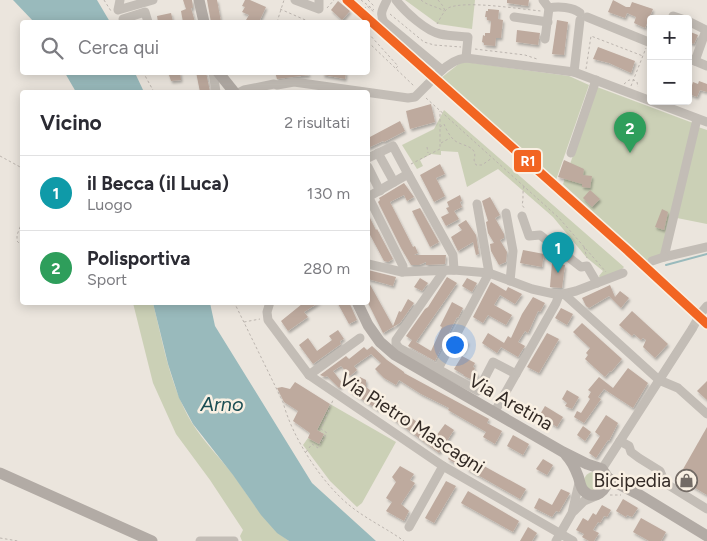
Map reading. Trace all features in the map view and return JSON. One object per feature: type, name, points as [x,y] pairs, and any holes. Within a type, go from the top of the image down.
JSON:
[{"type":"main road","points":[[199,0],[204,20]]},
{"type":"main road","points":[[220,75],[232,90]]},
{"type":"main road","name":"Via Aretina","points":[[358,305],[368,325],[380,342],[395,355],[563,452],[601,471],[707,536]]},
{"type":"main road","name":"Via Aretina","points":[[563,452],[571,461],[582,490],[586,493],[594,495],[625,491],[638,494]]},
{"type":"main road","points":[[579,481],[583,471],[601,471],[608,483],[604,493]]},
{"type":"main road","points":[[0,473],[152,541]]},
{"type":"street","points":[[120,0],[118,10],[123,20]]},
{"type":"street","points":[[118,10],[153,0]]},
{"type":"street","points":[[295,0],[319,9],[319,0]]},
{"type":"street","points":[[396,0],[413,17],[432,31],[439,34],[468,37],[466,58]]},
{"type":"street","points":[[543,0],[549,10],[545,39]]},
{"type":"street","points":[[382,5],[381,16],[384,22],[420,50],[440,71],[457,59],[466,58],[574,72],[647,99]]},
{"type":"street","points":[[549,10],[554,7],[576,10],[582,16],[647,42]]},
{"type":"street","points":[[126,20],[145,12],[147,20]]},
{"type":"street","points":[[574,72],[582,16]]},
{"type":"street","points":[[514,17],[548,22]]},
{"type":"street","points":[[692,22],[705,27],[706,30],[692,60],[707,66]]},
{"type":"street","points":[[213,75],[216,90]]},
{"type":"street","points":[[571,154],[596,80]]},
{"type":"street","points":[[244,90],[294,82],[312,88],[331,90]]},
{"type":"street","points":[[370,94],[415,97],[427,85]]},
{"type":"street","points":[[661,105],[707,122]]},
{"type":"street","points":[[664,257],[697,119]]},
{"type":"street","points":[[370,157],[393,146],[453,255],[449,271],[396,340],[396,344],[399,348],[478,391],[493,362],[516,374]]},
{"type":"street","points":[[378,153],[394,182]]},
{"type":"street","points":[[370,171],[380,191]]},
{"type":"street","points":[[370,196],[394,182],[406,171]]},
{"type":"street","points":[[370,201],[403,266],[402,272]]},
{"type":"street","points":[[438,369],[489,273],[477,204]]},
{"type":"street","points":[[506,212],[514,251],[510,281]]},
{"type":"street","points":[[522,216],[530,236],[540,235],[581,266],[588,266],[597,283]]},
{"type":"street","points":[[652,261],[707,247]]},
{"type":"street","points":[[370,264],[402,272],[449,271],[489,273],[546,293],[561,294],[623,273]]},
{"type":"street","points":[[494,413],[561,294]]},
{"type":"street","points":[[561,294],[659,380],[678,388],[707,414]]},
{"type":"street","points":[[268,316],[269,305]]},
{"type":"street","name":"Via Pietro Mascagni","points":[[268,316],[268,320],[309,375],[443,466],[558,537],[573,541]]},
{"type":"street","points":[[601,471],[692,329]]},
{"type":"street","points":[[309,375],[360,338]]},
{"type":"street","points":[[620,441],[629,446],[631,452],[660,471],[665,483],[707,509]]},
{"type":"street","points":[[409,527],[443,466]]},
{"type":"street","points":[[572,513],[579,481]]},
{"type":"street","points":[[558,537],[572,513],[584,501],[604,493]]},
{"type":"street","points":[[200,541],[234,541]]},
{"type":"path","points":[[277,20],[284,0]]},
{"type":"path","points":[[361,0],[367,3],[382,5]]},
{"type":"path","points":[[368,0],[382,5],[390,14],[426,42],[434,45],[467,48]]},
{"type":"path","points":[[421,0],[428,6],[445,12]]},
{"type":"path","points":[[438,0],[445,12]]},
{"type":"path","points":[[432,31],[445,12],[454,5],[465,3],[549,10]]},
{"type":"path","points":[[364,9],[367,6],[382,5]]},
{"type":"path","points":[[280,9],[305,20]]},
{"type":"path","points":[[370,35],[398,66],[396,68]]},
{"type":"path","points":[[586,71],[591,36],[643,56]]},
{"type":"path","points":[[420,50],[426,42]]},
{"type":"path","points":[[370,44],[559,218],[607,272],[609,278]]},
{"type":"path","points":[[631,87],[647,49]]},
{"type":"path","points":[[145,75],[153,90]]},
{"type":"path","points":[[624,85],[627,81],[634,80]]},
{"type":"path","points":[[634,80],[638,84],[637,90]]},
{"type":"path","points":[[406,171],[428,154],[440,149],[440,110]]},
{"type":"path","points":[[440,127],[444,124],[451,137],[473,150],[476,165],[482,165],[493,158]]},
{"type":"path","points":[[440,143],[451,137]]},
{"type":"path","points":[[427,147],[428,154]]},
{"type":"path","points":[[0,156],[20,167]]},
{"type":"path","points":[[522,216],[526,210],[522,205],[524,186]]},
{"type":"path","points":[[20,227],[17,235],[17,241],[20,244]]},
{"type":"path","points":[[584,246],[588,266]]},
{"type":"path","points":[[235,305],[283,402],[287,417],[305,452],[329,484],[348,504],[404,541]]},
{"type":"path","points":[[243,322],[268,316]]},
{"type":"path","points":[[305,452],[312,444],[318,448],[327,433],[321,429],[335,393]]},
{"type":"path","points":[[604,493],[626,497]]},
{"type":"path","points":[[0,538],[18,541]]},
{"type":"green space","points":[[405,0],[475,0],[472,29],[438,24]]},
{"type":"green space","points":[[466,62],[569,76],[589,85],[556,180],[441,78],[460,63]]},
{"type":"green space","points":[[597,87],[693,123],[662,256],[646,261],[563,184]]},
{"type":"green space","points":[[444,110],[624,267],[601,279],[599,276],[603,271],[587,258],[553,217],[498,169],[467,187],[458,152],[441,151],[441,155],[431,154],[420,160],[423,166],[417,169],[402,145],[434,129]]},
{"type":"green space","points":[[698,127],[707,130],[707,224],[677,218]]},
{"type":"green space","points":[[134,305],[153,305],[173,379],[184,409],[192,423],[266,519],[289,541],[242,541],[240,536],[243,530],[210,480],[176,434],[153,383]]},
{"type":"green space","points":[[330,404],[396,442],[362,503],[357,507],[330,481],[303,445],[308,438],[319,444],[324,434],[317,430]]},
{"type":"green space","points":[[593,472],[599,475],[602,481],[599,487],[593,490],[587,487],[584,481],[587,475]]},
{"type":"water","points":[[13,0],[97,0],[109,20],[32,20]]},
{"type":"water","points":[[66,75],[136,75],[143,90],[75,90]]},
{"type":"water","name":"Arno","points":[[153,305],[210,305],[215,326],[312,483],[376,541],[289,541],[277,533],[261,515],[233,475],[193,424],[179,398],[168,364]]},
{"type":"building","points":[[183,0],[192,0],[193,8],[191,8],[194,20],[183,20],[181,11],[186,9]]},
{"type":"building","points":[[207,0],[217,0],[221,20],[211,20]]},
{"type":"building","points":[[245,0],[250,0],[266,7],[260,20],[246,20],[249,15],[242,12],[245,7],[242,6]]},
{"type":"building","points":[[507,0],[529,0],[528,6],[507,3]]},
{"type":"building","points":[[613,0],[626,7],[630,7],[632,2],[653,9],[650,15],[647,15],[645,28],[634,23],[636,17],[627,13],[625,18],[608,12]]},
{"type":"building","points":[[338,1],[350,11],[342,20],[331,10]]},
{"type":"building","points":[[488,9],[499,10],[498,19],[503,20],[501,38],[496,38],[495,46],[484,45],[482,42],[483,35],[485,36],[485,33],[490,33],[491,21],[485,17]]},
{"type":"building","points":[[171,13],[173,20],[158,20],[157,16]]},
{"type":"building","points":[[557,20],[568,22],[564,55],[552,54]]},
{"type":"building","points":[[517,30],[540,33],[538,45],[516,42]]},
{"type":"building","points":[[692,33],[698,35],[694,44],[692,43]]},
{"type":"building","points":[[598,47],[635,61],[631,73],[609,63],[593,59]]},
{"type":"building","points":[[169,75],[180,75],[181,80],[171,81]]},
{"type":"building","points":[[197,75],[207,75],[210,90],[200,90]]},
{"type":"building","points":[[276,75],[309,75],[277,79]]},
{"type":"building","points":[[323,75],[346,75],[345,79]]},
{"type":"building","points":[[699,81],[707,84],[707,92],[700,90],[697,97],[692,95],[692,85],[693,82],[698,84]]},
{"type":"building","points":[[431,104],[435,122],[410,129],[406,111]]},
{"type":"building","points":[[400,121],[405,131],[370,147],[370,137]]},
{"type":"building","points":[[564,160],[584,169],[583,175],[592,176],[590,188],[582,187],[582,184],[558,177]]},
{"type":"building","points":[[440,164],[445,174],[436,178],[445,196],[434,202],[420,175]]},
{"type":"building","points":[[404,183],[414,197],[407,201],[404,195],[390,202],[413,247],[415,246],[418,253],[414,255],[446,255],[445,264],[426,265],[426,262],[419,265],[411,265],[401,248],[378,202],[379,198]]},
{"type":"building","points":[[590,190],[600,199],[592,207],[583,198]]},
{"type":"building","points":[[460,195],[462,207],[454,211],[459,219],[446,226],[441,217],[449,213],[446,208],[449,207],[447,202]]},
{"type":"building","points":[[490,197],[500,215],[495,218],[504,234],[504,238],[500,240],[507,252],[506,262],[499,265],[491,251],[490,244],[494,243],[488,233],[486,222],[488,221],[482,201]]},
{"type":"building","points":[[420,208],[439,242],[430,247],[412,211]]},
{"type":"building","points":[[662,209],[668,212],[664,230],[655,227]]},
{"type":"building","points":[[370,218],[393,259],[388,262],[384,261],[370,235]]},
{"type":"building","points":[[466,220],[476,235],[479,254],[476,255],[473,242],[458,251],[451,237],[462,230],[458,225]]},
{"type":"building","points":[[523,250],[544,254],[542,267],[520,263]]},
{"type":"building","points":[[552,263],[565,265],[562,288],[550,287]]},
{"type":"building","points":[[370,270],[396,277],[393,286],[370,280]]},
{"type":"building","points":[[447,277],[457,283],[416,342],[431,351],[442,327],[440,326],[452,302],[463,308],[435,361],[408,346],[412,340],[406,336],[428,307]]},
{"type":"building","points":[[420,278],[428,283],[422,291],[414,287]]},
{"type":"building","points":[[467,278],[477,283],[472,292],[462,286]]},
{"type":"building","points":[[491,282],[506,291],[508,287],[522,294],[515,304],[500,295],[494,305],[512,315],[506,325],[488,315],[483,323],[473,317]]},
{"type":"building","points":[[370,285],[393,326],[399,311],[401,312],[408,299],[414,303],[400,323],[383,333],[369,305]]},
{"type":"building","points":[[610,285],[615,297],[620,291],[629,298],[621,308],[609,296],[589,308],[586,306],[582,298]]},
{"type":"building","points":[[533,297],[545,303],[540,312],[538,311],[528,333],[525,331],[518,342],[525,346],[518,357],[501,347],[497,353],[482,343],[488,333],[504,343],[508,336],[511,338],[522,314]]},
{"type":"building","points":[[301,305],[315,305],[304,312],[308,317],[288,331],[281,321]]},
{"type":"building","points":[[339,305],[350,305],[357,320],[349,324]]},
{"type":"building","points":[[561,308],[573,314],[567,325],[555,318]]},
{"type":"building","points":[[632,311],[668,344],[655,358],[643,347],[646,340],[643,338],[641,340],[634,334],[632,336],[619,325]]},
{"type":"building","points":[[582,323],[622,359],[605,377],[585,359],[588,355],[586,353],[590,348],[573,332]]},
{"type":"building","points":[[338,330],[344,339],[340,341],[341,344],[313,364],[299,345],[308,338],[317,351],[332,340],[329,336]]},
{"type":"building","points":[[547,333],[559,339],[539,373],[527,367]]},
{"type":"building","points":[[461,338],[468,342],[463,352],[456,348]]},
{"type":"building","points":[[372,346],[404,373],[489,419],[487,423],[502,431],[495,444],[483,437],[486,432],[448,410],[449,408],[399,380],[396,385],[384,378],[375,369],[381,363],[371,354],[354,366],[357,370],[350,376],[341,366],[333,371],[343,384],[339,388],[327,376],[320,375],[346,356],[349,359],[364,347],[367,350]]},
{"type":"building","points":[[462,356],[475,363],[473,371],[478,374],[475,381],[454,369]]},
{"type":"building","points":[[628,368],[648,383],[633,408],[604,389],[598,397],[601,399],[584,423],[574,417],[577,411],[581,413],[590,399],[588,397],[591,392],[588,390],[599,377],[613,388]]},
{"type":"building","points":[[360,377],[366,380],[366,387],[384,401],[378,410],[350,391]]},
{"type":"building","points":[[707,381],[707,400],[697,391]]},
{"type":"building","points":[[295,382],[330,404],[317,430],[324,434],[319,444],[308,438],[310,433],[293,421],[298,411],[284,402],[277,388],[290,389]]},
{"type":"building","points":[[567,390],[579,397],[572,409],[565,406],[567,403],[562,399]]},
{"type":"building","points":[[394,405],[436,436],[445,424],[454,430],[439,453],[388,415]]},
{"type":"building","points":[[545,406],[563,417],[557,427],[539,416]]},
{"type":"building","points":[[606,415],[618,423],[609,441],[596,458],[589,453],[600,436],[595,432]]},
{"type":"building","points":[[583,426],[591,432],[585,441],[577,435]]},
{"type":"building","points":[[707,427],[707,495],[678,478]]},
{"type":"building","points":[[513,435],[529,444],[523,455],[507,446]]},
{"type":"building","points":[[453,449],[465,454],[459,465],[448,459]]},
{"type":"building","points":[[543,459],[553,465],[547,475],[536,469]]},
{"type":"building","points":[[473,460],[526,489],[520,499],[467,469]]},
{"type":"building","points":[[400,466],[414,474],[410,480],[415,483],[401,504],[409,511],[404,521],[386,511],[392,502],[386,498],[396,482],[392,477]]},
{"type":"building","points":[[446,481],[456,486],[434,523],[425,518]]},
{"type":"building","points":[[561,489],[570,493],[559,512],[556,511],[552,517],[534,508],[539,498],[552,505]]},
{"type":"building","points":[[468,491],[519,521],[513,532],[461,503]]},
{"type":"building","points":[[623,499],[638,508],[632,517],[627,515],[626,517],[616,511]]},
{"type":"building","points":[[602,505],[611,510],[607,517],[604,516],[593,530],[599,533],[594,541],[589,541],[582,537],[584,534],[576,530],[583,518],[588,521],[593,513],[596,515]]},
{"type":"building","points":[[641,518],[666,532],[661,541],[649,541],[633,532]]},
{"type":"building","points":[[528,527],[537,533],[532,541],[520,541]]},
{"type":"waterway","points":[[666,265],[707,254]]},
{"type":"tunnel","points":[[427,85],[439,73]]},
{"type":"tunnel","points":[[692,329],[701,313]]},
{"type":"transit line","name":"R1","points":[[347,0],[369,20]]},
{"type":"transit line","name":"R1","points":[[370,21],[707,324]]},
{"type":"place","name":"Polisportiva","points":[[630,153]]},
{"type":"place","name":"il Becca (il Luca)","points":[[558,273]]},
{"type":"place","name":"Bicipedia","points":[[687,480]]}]
